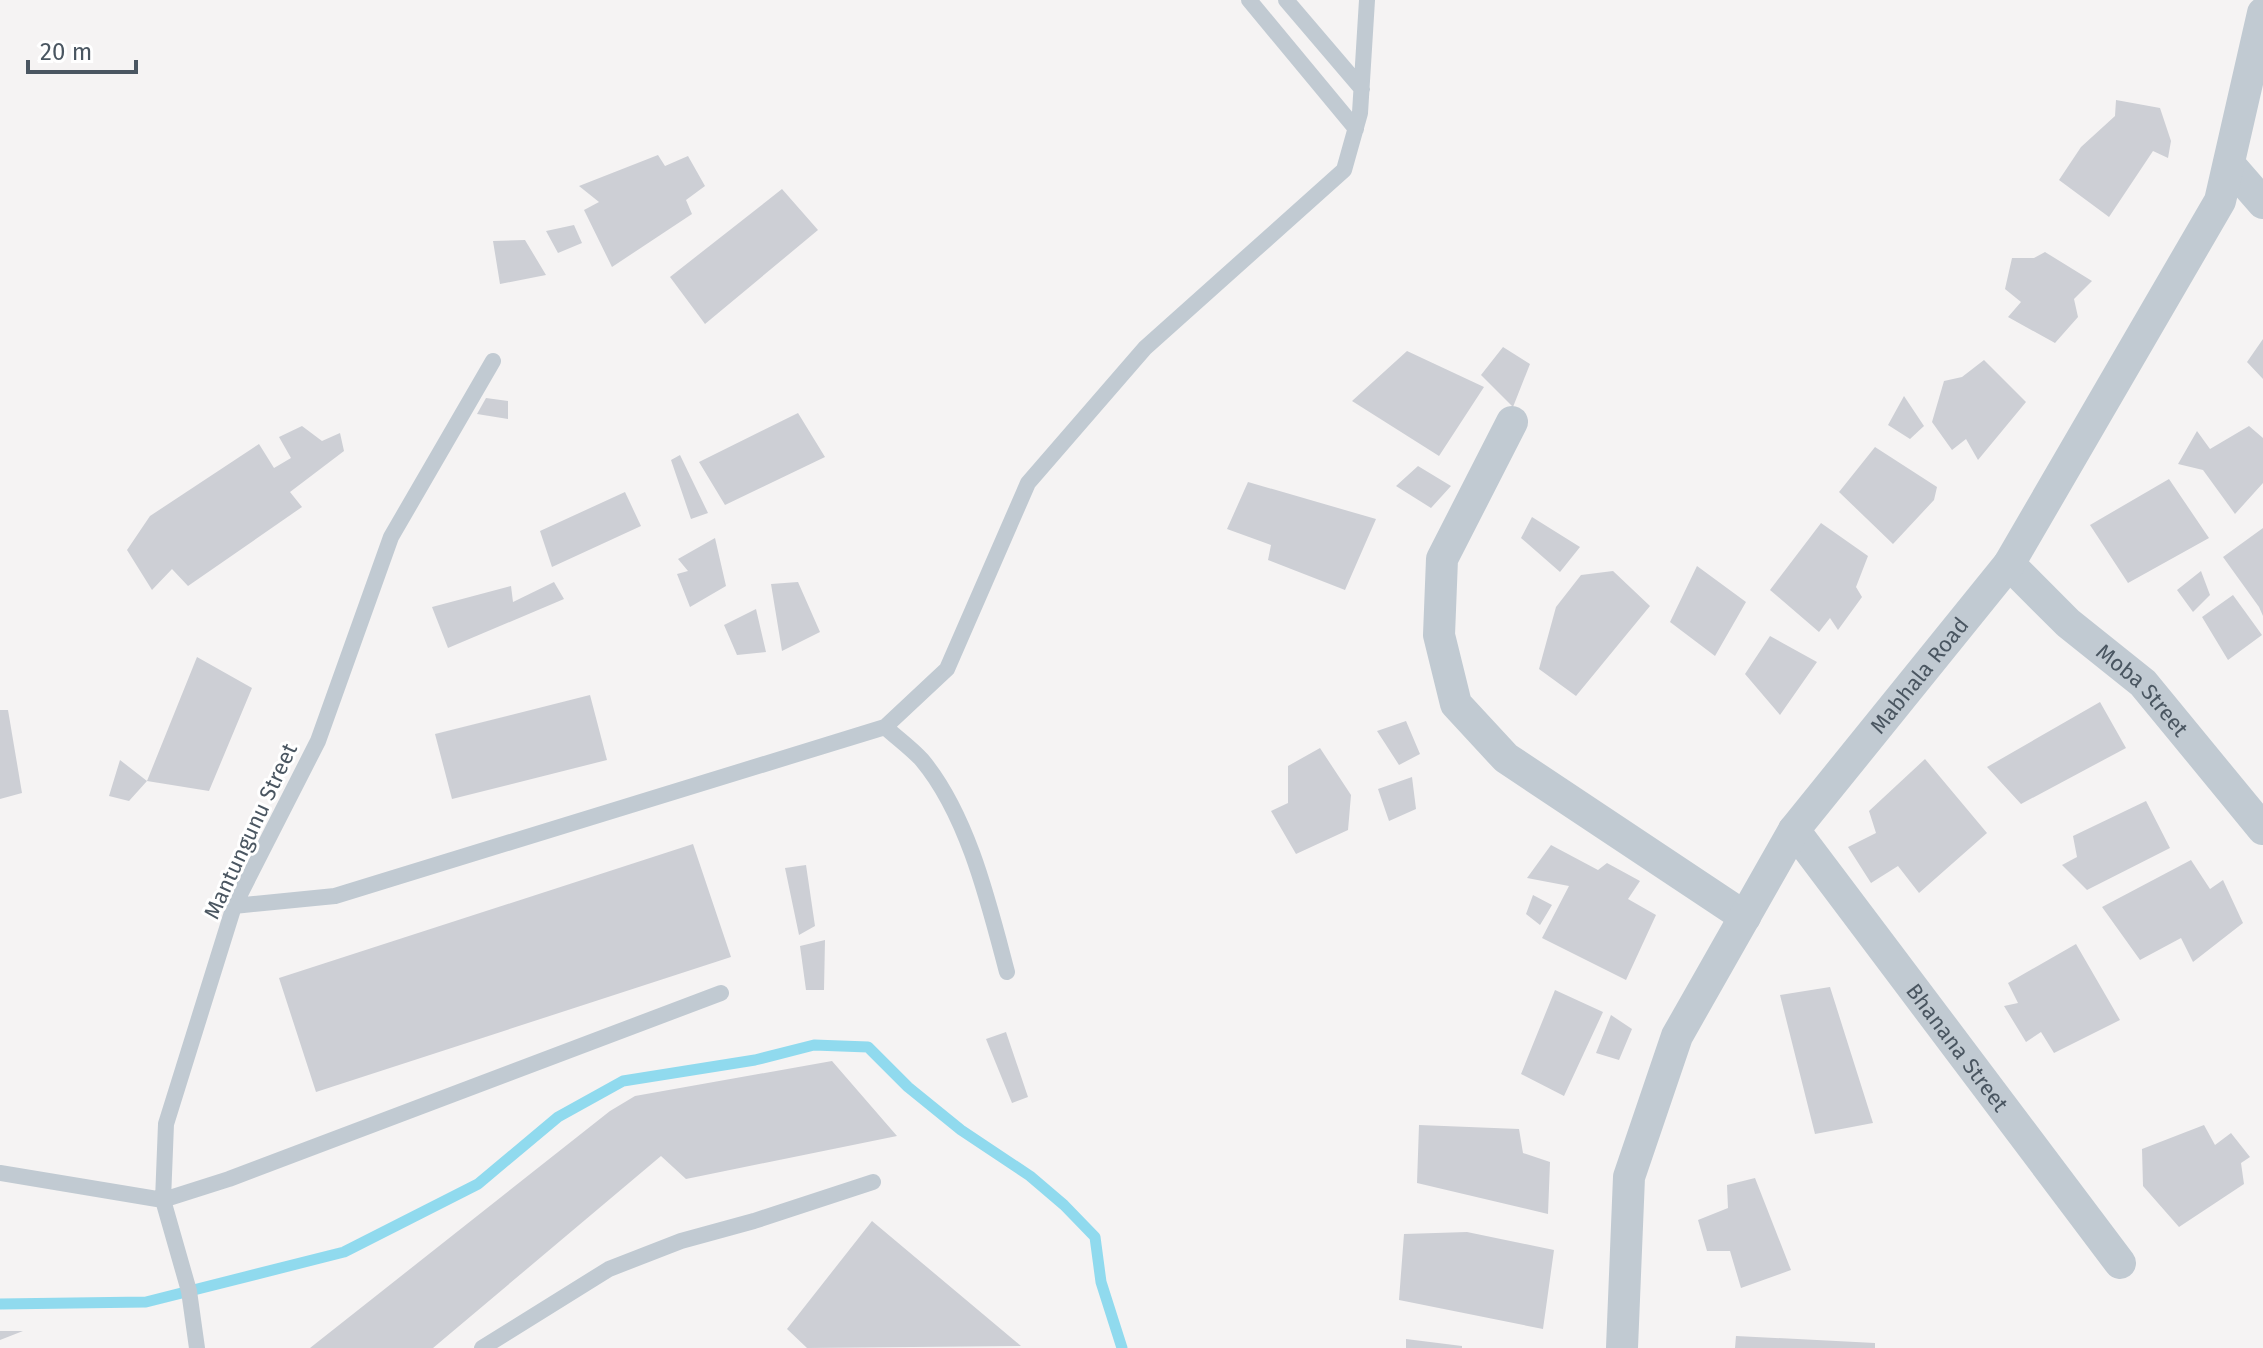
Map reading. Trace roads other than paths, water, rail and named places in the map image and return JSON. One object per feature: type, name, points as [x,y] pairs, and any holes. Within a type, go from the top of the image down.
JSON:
[{"type":"street","name":"Mabhala Road","points":[[1622,1348],[1629,1177],[1677,1036],[1794,830],[2009,564],[2220,201],[2263,13]]},
{"type":"street","points":[[2229,164],[2263,203]]},
{"type":"street","points":[[1512,422],[1442,559],[1439,635],[1456,704],[1506,758],[1745,917]]},
{"type":"street","name":"Moba Street","points":[[2009,564],[2068,623],[2143,683],[2263,829]]},
{"type":"street","name":"Bhanana Street","points":[[1794,830],[2120,1263]]},
{"type":"lane","points":[[1249,0],[1356,129]]},
{"type":"lane","points":[[1286,0],[1362,89]]},
{"type":"lane","points":[[234,906],[335,896],[885,727],[947,669],[1028,483],[1145,348],[1344,170],[1360,113],[1367,0]]},
{"type":"lane","name":"Mantungunu Street","points":[[197,1348],[189,1291],[163,1200],[166,1124],[234,906],[318,741],[391,537],[493,361]]},
{"type":"lane","points":[[885,727],[922,760],[954,810],[982,878],[1007,972]]},
{"type":"lane","points":[[0,1173],[163,1200],[229,1179],[721,993]]},
{"type":"lane","points":[[482,1348],[609,1269],[681,1241],[873,1182]]},
{"type":"waterway","points":[[0,1304],[146,1302],[344,1252],[478,1184],[558,1117],[623,1081],[755,1060],[814,1045],[868,1047],[908,1087],[961,1130],[1030,1176],[1095,1237],[1101,1282],[1122,1348]]}]
